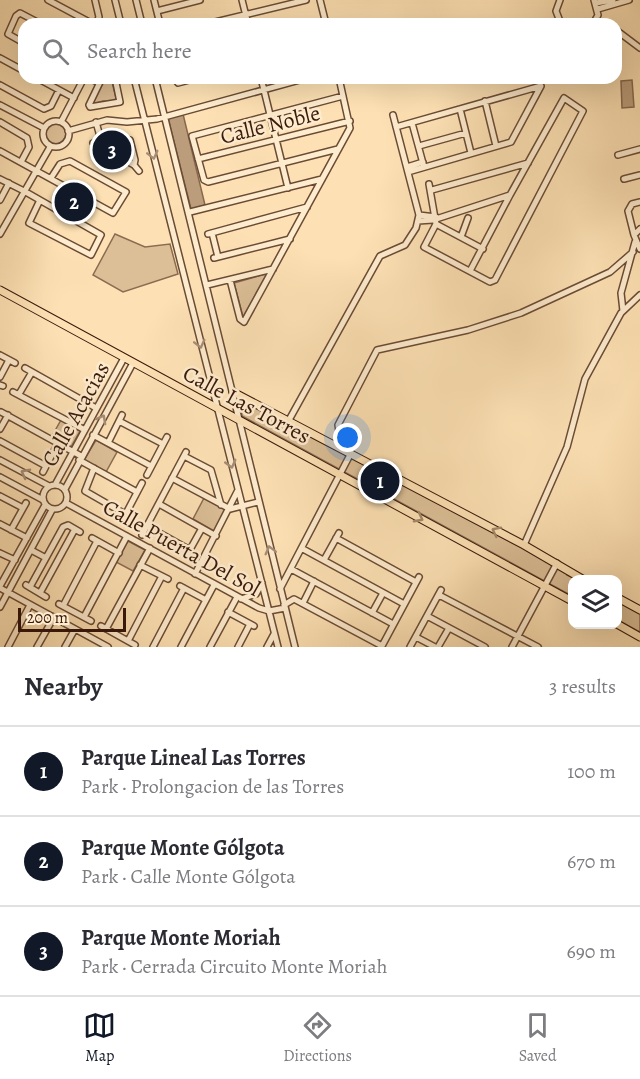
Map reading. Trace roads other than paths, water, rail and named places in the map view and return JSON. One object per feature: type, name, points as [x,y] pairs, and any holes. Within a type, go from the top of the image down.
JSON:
[{"type":"main road","name":"Calle Las Torres","points":[[0,290],[568,598]]},
{"type":"main road","points":[[233,392],[290,420],[577,575]]},
{"type":"main road","points":[[622,600],[640,610]]},
{"type":"main road","points":[[622,627],[640,637]]},
{"type":"street","points":[[48,0],[83,18]]},
{"type":"street","points":[[95,0],[98,18]]},
{"type":"street","points":[[115,0],[119,18]]},
{"type":"street","points":[[136,0],[140,18]]},
{"type":"street","points":[[154,0],[159,18]]},
{"type":"street","points":[[157,11],[201,0]]},
{"type":"street","points":[[242,0],[247,18]]},
{"type":"street","points":[[230,18],[306,0]]},
{"type":"street","points":[[320,0],[324,18]]},
{"type":"street","points":[[559,18],[556,11],[560,0]]},
{"type":"street","points":[[596,4],[613,0]]},
{"type":"street","points":[[596,4],[629,0]]},
{"type":"street","points":[[18,39],[9,34],[16,16],[20,13],[30,18]]},
{"type":"street","points":[[622,34],[640,48]]},
{"type":"street","points":[[0,58],[18,68]]},
{"type":"street","points":[[48,84],[74,98]]},
{"type":"street","points":[[61,122],[81,84]]},
{"type":"street","points":[[99,84],[88,105],[90,107],[120,102],[116,84]]},
{"type":"street","points":[[135,84],[278,647]]},
{"type":"street","points":[[156,84],[190,212],[258,502],[295,647]]},
{"type":"street","points":[[263,84],[288,188]]},
{"type":"street","points":[[68,131],[96,122],[144,121],[284,84]]},
{"type":"street","points":[[230,280],[242,321],[246,319],[350,128],[341,84]]},
{"type":"street","points":[[0,85],[44,108],[51,106],[60,90]]},
{"type":"street","points":[[396,127],[541,86],[513,141],[407,169]]},
{"type":"street","points":[[338,149],[208,182],[204,180],[192,136],[344,96]]},
{"type":"street","points":[[470,271],[564,98],[584,111],[495,280],[490,282],[424,247],[436,224],[431,187],[528,163]]},
{"type":"street","points":[[485,101],[496,147]]},
{"type":"street","points":[[0,105],[44,128]]},
{"type":"street","points":[[460,109],[471,153]]},
{"type":"street","points":[[290,420],[380,256],[405,245],[418,218],[393,115]]},
{"type":"street","name":"Calle Noble","points":[[198,159],[350,121]]},
{"type":"street","points":[[0,122],[27,138],[29,147],[21,162]]},
{"type":"street","points":[[51,122],[61,122],[68,131],[66,143],[58,148],[50,147],[44,140],[44,128],[51,122]]},
{"type":"street","points":[[96,122],[101,140]]},
{"type":"street","points":[[412,123],[423,165]]},
{"type":"street","points":[[419,146],[466,133]]},
{"type":"street","points":[[134,165],[130,140],[110,138],[93,144],[134,165],[139,171]]},
{"type":"street","points":[[0,234],[50,147]]},
{"type":"street","points":[[618,155],[640,148]]},
{"type":"street","points":[[0,151],[113,213],[126,192],[70,161],[60,164],[51,178]]},
{"type":"street","points":[[624,179],[640,175]]},
{"type":"street","points":[[0,179],[24,191],[40,200],[101,235],[91,255],[29,223],[40,200]]},
{"type":"street","points":[[190,212],[322,179]]},
{"type":"street","points":[[0,200],[9,183]]},
{"type":"street","points":[[418,218],[433,220],[436,217],[510,195]]},
{"type":"street","points":[[623,311],[621,292],[637,232],[628,211],[632,204],[640,202]]},
{"type":"street","points":[[290,239],[216,258],[210,233],[307,207]]},
{"type":"street","points":[[461,237],[468,218]]},
{"type":"street","points":[[436,224],[483,249]]},
{"type":"street","points":[[635,242],[640,249]]},
{"type":"street","points":[[335,445],[340,439],[338,425],[377,350],[468,330],[522,314],[610,272],[633,252]]},
{"type":"street","points":[[207,285],[273,269]]},
{"type":"street","points":[[524,545],[567,447],[585,379],[623,311],[640,295]]},
{"type":"street","points":[[0,355],[12,362],[0,377]]},
{"type":"street","name":"Calle Acacias","points":[[52,486],[124,358]]},
{"type":"street","name":"Calle Acacias","points":[[64,489],[133,363]]},
{"type":"street","points":[[25,368],[96,408]]},
{"type":"street","points":[[32,372],[16,393],[85,430]]},
{"type":"street","points":[[1,412],[73,451],[94,468],[137,492]]},
{"type":"street","points":[[0,429],[8,415]]},
{"type":"street","points":[[108,443],[120,418],[163,444]]},
{"type":"street","points":[[93,435],[151,466]]},
{"type":"street","points":[[147,475],[167,437]]},
{"type":"street","points":[[0,441],[46,466]]},
{"type":"street","points":[[43,472],[58,443]]},
{"type":"street","points":[[280,589],[303,549],[351,453]]},
{"type":"street","points":[[142,535],[185,454],[210,470],[221,505]]},
{"type":"street","points":[[0,460],[52,486],[64,489],[66,503],[62,508],[52,510]]},
{"type":"street","points":[[94,468],[85,491],[125,514]]},
{"type":"street","points":[[0,477],[44,502],[52,510]]},
{"type":"street","points":[[172,478],[230,510],[258,502]]},
{"type":"street","points":[[122,520],[142,483]]},
{"type":"street","points":[[52,486],[45,490],[44,502],[0,587],[108,647]]},
{"type":"street","points":[[195,574],[230,510],[238,490]]},
{"type":"street","points":[[0,496],[25,505],[11,530]]},
{"type":"street","name":"Calle Puerta Del Sol","points":[[66,503],[214,585],[269,611],[284,607],[294,599],[303,603]]},
{"type":"street","points":[[159,504],[216,536]]},
{"type":"street","points":[[0,607],[52,510]]},
{"type":"street","points":[[0,524],[27,538]]},
{"type":"street","points":[[67,525],[78,530],[43,595],[28,586],[46,558],[63,527],[67,525]]},
{"type":"street","points":[[147,526],[189,553],[202,528]]},
{"type":"street","points":[[84,617],[128,536]]},
{"type":"street","points":[[314,582],[303,603],[382,646],[418,579],[338,536],[324,560]]},
{"type":"street","points":[[92,621],[61,605],[95,540],[119,553]]},
{"type":"street","points":[[135,645],[103,628],[150,548]]},
{"type":"street","points":[[303,549],[404,604]]},
{"type":"street","points":[[32,550],[46,558]]},
{"type":"street","points":[[0,553],[15,560]]},
{"type":"street","points":[[512,647],[557,563]]},
{"type":"street","points":[[128,641],[165,578],[141,565]]},
{"type":"street","points":[[291,569],[393,624]]},
{"type":"street","points":[[210,647],[228,612],[239,598],[256,594],[262,583]]},
{"type":"street","points":[[181,647],[214,585]]},
{"type":"street","points":[[153,647],[182,587],[206,600]]},
{"type":"street","points":[[372,613],[383,593]]},
{"type":"street","points":[[410,647],[440,593],[538,647]]},
{"type":"street","points":[[8,647],[30,605]]},
{"type":"street","points":[[228,612],[252,625],[238,647]]},
{"type":"street","points":[[427,616],[485,647]]},
{"type":"street","points":[[37,647],[54,617]]},
{"type":"street","points":[[416,637],[437,647],[448,628]]},
{"type":"street","points":[[65,647],[75,629]]},
{"type":"street","points":[[267,647],[274,634]]},
{"type":"street","points":[[94,647],[97,641]]},
{"type":"place","name":"Parque Monte Moriah","points":[[112,150]]},
{"type":"place","name":"Parque Monte Gólgota","points":[[74,202]]},
{"type":"place","name":"Parque Lineal Las Torres","points":[[380,481]]}]
